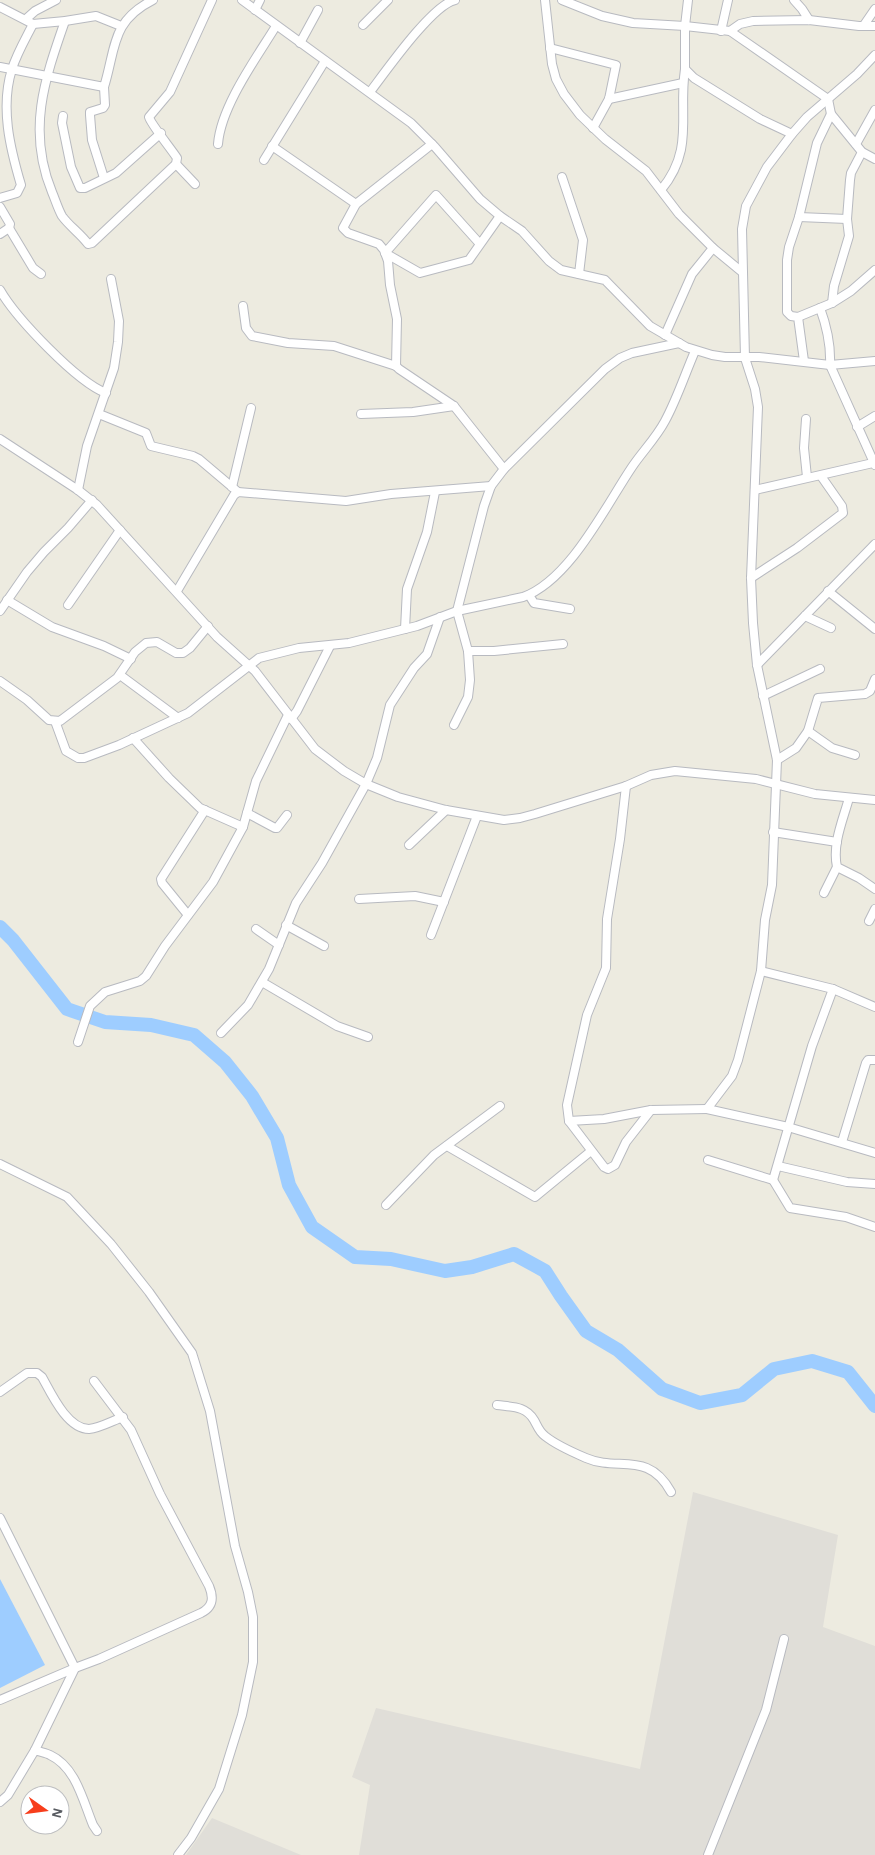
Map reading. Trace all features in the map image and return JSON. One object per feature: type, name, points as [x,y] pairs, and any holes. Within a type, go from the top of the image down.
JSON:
[{"type":"street","points":[[0,198],[17,193],[21,185],[6,117],[7,90],[12,69],[35,11],[56,0]]},
{"type":"street","points":[[104,178],[92,140],[90,112],[103,108],[105,105],[104,87],[121,26],[129,16],[153,0]]},
{"type":"street","points":[[65,21],[48,76],[40,112],[39,133],[44,172],[62,217],[88,244],[92,243],[176,164],[177,158],[161,133],[150,122],[150,115],[170,92],[212,0]]},
{"type":"street","points":[[242,0],[412,123],[480,199],[522,231],[549,262],[561,270],[600,278],[609,283],[650,326],[679,343],[695,350],[719,356],[759,357],[830,365],[875,361]]},
{"type":"street","points":[[255,10],[260,0]]},
{"type":"street","points":[[363,25],[388,0]]},
{"type":"street","points":[[370,92],[429,18],[447,1],[455,0]]},
{"type":"street","points":[[546,0],[550,48],[556,79],[564,94],[580,116],[646,171],[679,214],[713,248],[742,272]]},
{"type":"street","points":[[562,0],[609,18],[645,25],[685,26],[730,31],[745,22],[809,20],[875,26]]},
{"type":"street","points":[[661,190],[674,172],[683,143],[684,117],[682,98],[688,0]]},
{"type":"street","points":[[721,31],[728,0]]},
{"type":"street","points":[[794,0],[809,20]]},
{"type":"street","points":[[0,7],[30,21],[65,21],[96,16],[121,26]]},
{"type":"street","points":[[864,25],[875,9]]},
{"type":"street","points":[[300,43],[318,10]]},
{"type":"street","points":[[218,144],[227,111],[245,76],[276,26]]},
{"type":"street","points":[[730,31],[828,99],[831,114],[862,152],[875,159]]},
{"type":"street","points":[[550,48],[616,65],[610,99],[593,128]]},
{"type":"street","points":[[707,1109],[732,1076],[738,1060],[761,970],[765,920],[772,884],[777,760],[757,665],[753,623],[751,578],[758,407],[755,389],[745,358],[742,229],[746,206],[767,167],[792,134],[807,117],[857,74],[875,55]]},
{"type":"street","points":[[264,160],[325,61]]},
{"type":"street","points":[[0,67],[104,87]]},
{"type":"street","points":[[685,69],[694,78],[738,105],[772,125],[792,134]]},
{"type":"street","points":[[610,99],[683,83]]},
{"type":"street","points":[[856,144],[875,110]]},
{"type":"street","points":[[831,114],[817,143],[787,260],[787,312],[791,316],[798,318],[832,303],[851,291],[875,270]]},
{"type":"street","points":[[63,116],[62,123],[71,167],[78,186],[85,188],[116,173],[161,133]]},
{"type":"street","points":[[396,366],[397,319],[390,286],[388,261],[379,244],[344,231],[344,225],[356,204],[432,144]]},
{"type":"street","points":[[272,146],[356,204]]},
{"type":"street","points":[[832,303],[834,286],[849,236],[847,219],[851,173],[862,152]]},
{"type":"street","points":[[176,164],[195,184]]},
{"type":"street","points":[[562,177],[583,240],[580,274]]},
{"type":"street","points":[[385,253],[436,195],[480,244]]},
{"type":"street","points":[[0,207],[33,268],[40,274]]},
{"type":"street","points":[[385,253],[420,274],[469,260],[500,216]]},
{"type":"street","points":[[799,217],[847,219]]},
{"type":"street","points":[[0,234],[10,228]]},
{"type":"street","points":[[665,335],[692,274],[713,248]]},
{"type":"street","points":[[78,490],[87,446],[114,368],[119,334],[111,278]]},
{"type":"street","points":[[0,290],[3,302],[34,333],[76,373],[93,387],[106,393]]},
{"type":"street","points":[[243,306],[246,328],[252,336],[288,343],[334,346],[396,366],[454,406],[504,470]]},
{"type":"street","points":[[755,490],[807,477],[821,476],[874,464],[830,365],[831,352],[828,328],[820,308]]},
{"type":"street","points":[[798,318],[804,361]]},
{"type":"street","points":[[454,725],[468,697],[470,680],[468,651],[456,611],[491,486],[504,470],[604,369],[620,358],[632,353],[679,343]]},
{"type":"street","points":[[55,721],[66,751],[78,758],[84,758],[188,713],[259,658],[293,649],[349,643],[405,629],[456,611],[529,595],[542,588],[564,566],[598,521],[632,466],[666,420],[695,350]]},
{"type":"street","points":[[361,414],[413,412],[454,406]]},
{"type":"street","points":[[177,591],[234,495],[251,408]]},
{"type":"street","points":[[99,414],[146,433],[151,446],[192,456],[235,490],[346,501],[390,494],[491,486]]},
{"type":"street","points":[[858,428],[875,416]]},
{"type":"street","points":[[806,419],[804,448],[807,477]]},
{"type":"street","points":[[0,439],[92,500],[208,626],[250,666],[315,749],[344,772],[366,784],[398,797],[446,810],[504,820],[520,818],[626,786],[651,775],[675,771],[756,779],[815,794],[875,800]]},
{"type":"street","points":[[751,578],[797,548],[843,513],[842,506],[821,476]]},
{"type":"street","points":[[405,629],[407,589],[427,532],[434,492]]},
{"type":"street","points":[[0,611],[18,583],[38,558],[68,528],[92,500]]},
{"type":"street","points":[[68,605],[120,530]]},
{"type":"street","points":[[757,665],[875,544]]},
{"type":"street","points":[[828,591],[875,628]]},
{"type":"street","points":[[529,595],[534,603],[570,609]]},
{"type":"street","points":[[7,600],[52,627],[104,646],[131,659]]},
{"type":"street","points":[[805,616],[831,628]]},
{"type":"street","points":[[221,1033],[248,1005],[262,982],[296,903],[322,863],[366,784],[377,758],[390,705],[414,668],[427,654],[440,617]]},
{"type":"street","points":[[0,681],[27,700],[50,720],[60,722],[120,675],[135,652],[146,643],[162,644],[176,652],[183,653],[190,648],[208,626]]},
{"type":"street","points":[[468,651],[494,651],[563,644]]},
{"type":"street","points":[[79,1040],[90,1006],[105,992],[140,981],[146,976],[213,882],[243,828],[256,781],[290,717],[297,711],[330,646]]},
{"type":"street","points":[[763,696],[820,669]]},
{"type":"street","points":[[120,675],[152,696],[178,718]]},
{"type":"street","points":[[777,760],[796,748],[808,731],[818,698],[865,694],[870,691],[875,679]]},
{"type":"street","points":[[808,731],[832,748],[855,755]]},
{"type":"street","points":[[133,738],[169,778],[205,810],[243,828]]},
{"type":"street","points":[[626,786],[620,839],[606,919],[606,968],[587,1016],[567,1105],[569,1121],[604,1167],[608,1169],[615,1165],[632,1133],[651,1110]]},
{"type":"street","points":[[824,893],[837,867],[837,842],[849,798]]},
{"type":"street","points":[[188,915],[162,883],[161,879],[205,810]]},
{"type":"street","points":[[409,845],[446,810]]},
{"type":"street","points":[[247,813],[275,828],[287,815]]},
{"type":"street","points":[[431,935],[477,816]]},
{"type":"street","points":[[773,832],[837,842]]},
{"type":"street","points":[[837,867],[859,878],[875,890]]},
{"type":"street","points":[[359,899],[414,896],[444,902]]},
{"type":"street","points":[[868,921],[875,908]]},
{"type":"street","points":[[286,925],[324,946]]},
{"type":"street","points":[[256,929],[279,945]]},
{"type":"street","points":[[761,970],[833,989],[875,1007]]},
{"type":"street","points":[[262,982],[337,1026],[368,1036]]},
{"type":"street","points":[[773,1180],[812,1046],[833,989]]},
{"type":"street","points":[[842,1142],[866,1063],[868,1060],[875,1060]]},
{"type":"street","points":[[386,1205],[434,1155],[500,1106]]},
{"type":"street","points":[[569,1121],[604,1119],[651,1110],[707,1109],[788,1127],[875,1153]]},
{"type":"street","points":[[447,1146],[534,1197],[591,1150]]},
{"type":"street","points":[[708,1160],[773,1180],[790,1208],[846,1217],[875,1227]]},
{"type":"street","points":[[0,1164],[67,1197],[111,1244],[149,1292],[192,1353],[210,1411],[235,1546],[248,1592],[252,1617],[253,1662],[242,1715],[219,1789],[178,1855]]},
{"type":"street","points":[[778,1166],[846,1182],[875,1184]]},
{"type":"street","points":[[0,1392],[27,1374],[37,1374],[42,1378],[63,1412],[76,1425],[89,1429],[123,1417]]},
{"type":"street","points":[[0,1700],[99,1659],[208,1610],[211,1605],[212,1593],[209,1586],[160,1494],[131,1430],[94,1381]]},
{"type":"street","points":[[497,1405],[522,1408],[529,1412],[544,1436],[587,1458],[595,1461],[638,1465],[657,1473],[666,1482],[671,1492]]},
{"type":"street","points":[[0,1518],[75,1668]]},
{"type":"street","points":[[708,1855],[766,1710],[784,1639]]},
{"type":"street","points":[[0,1802],[8,1795],[35,1750],[75,1668]]},
{"type":"street","points":[[35,1750],[50,1755],[64,1764],[72,1775],[92,1825],[97,1831]]},
{"type":"shaded area","points":[[693,1492],[838,1535],[823,1627],[875,1646],[875,1855],[359,1855],[370,1785],[352,1777],[376,1708],[640,1769]]},
{"type":"shaded area","points":[[212,1818],[301,1855],[186,1855]]},
{"type":"water","points":[[0,1579],[45,1665],[0,1688]]},
{"type":"waterway","points":[[0,927],[13,940],[67,1009],[105,1022],[151,1025],[194,1035],[225,1062],[252,1096],[277,1138],[289,1185],[312,1227],[355,1257],[391,1259],[445,1271],[472,1267],[514,1254],[545,1271],[586,1331],[618,1350],[662,1389],[700,1403],[742,1395],[774,1369],[812,1361],[848,1372],[875,1406]]}]
